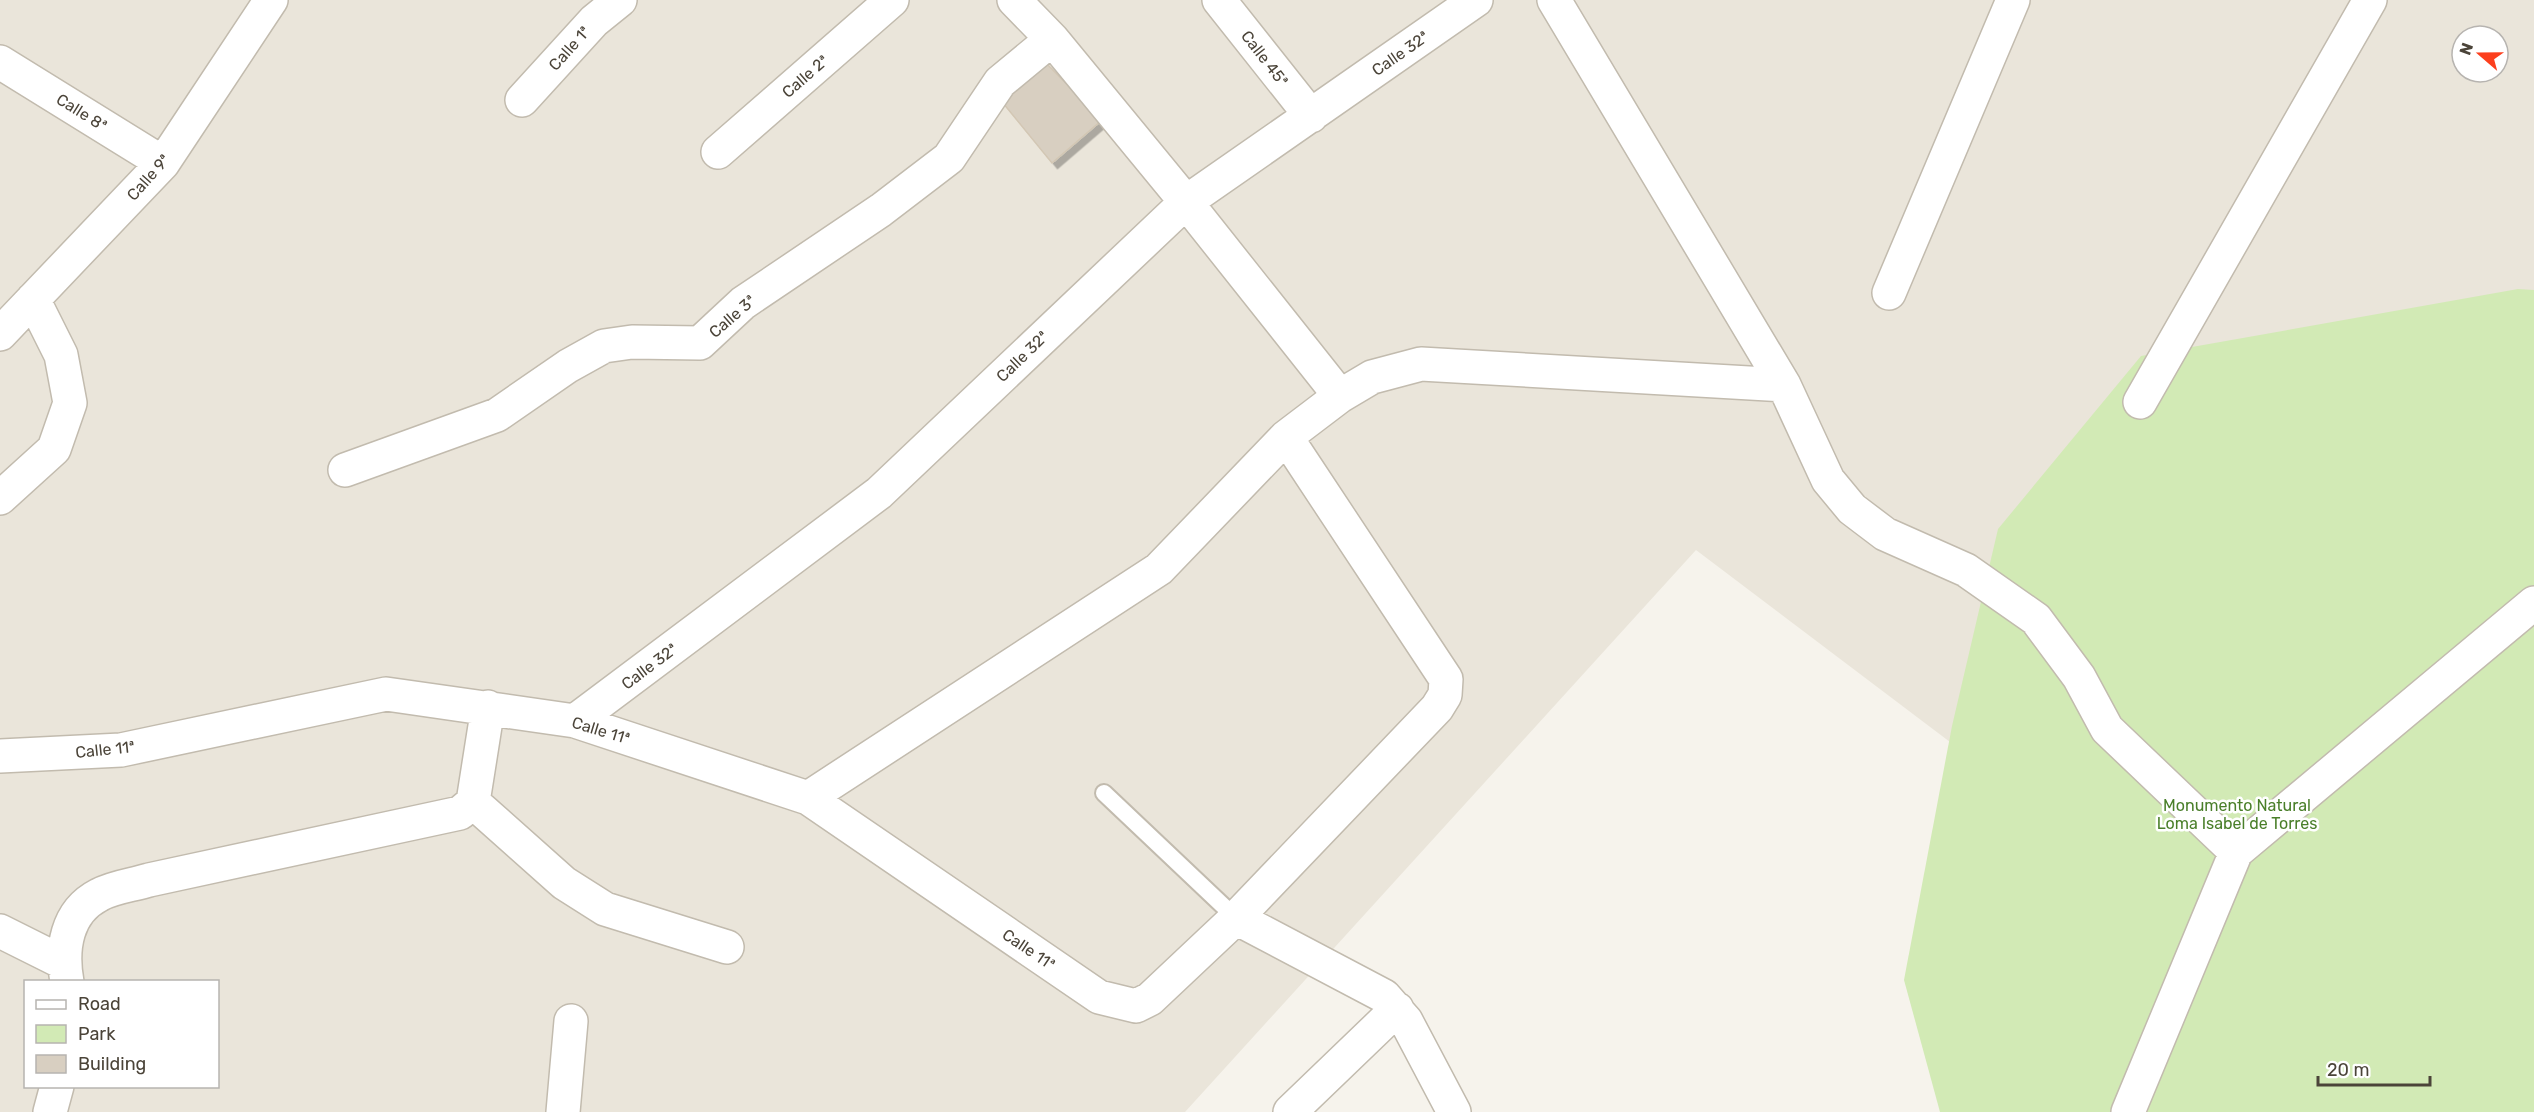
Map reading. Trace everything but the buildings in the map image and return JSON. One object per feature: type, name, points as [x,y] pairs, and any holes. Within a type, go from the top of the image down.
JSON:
[{"type":"street","name":"Calle 9ª","points":[[0,334],[163,163],[271,0]]},
{"type":"street","name":"Calle 1ª","points":[[522,99],[594,21],[620,0]]},
{"type":"street","name":"Calle 2ª","points":[[718,152],[892,0]]},
{"type":"street","points":[[1014,0],[1052,39],[1186,202],[1340,396]]},
{"type":"street","name":"Calle 45ª","points":[[1219,0],[1311,116]]},
{"type":"street","name":"Calle 32ª","points":[[575,721],[879,493],[1186,202],[1476,0]]},
{"type":"street","points":[[1554,0],[1784,385],[1828,480],[1852,509],[1885,534],[1966,570],[2036,619],[2079,677],[2107,729],[2236,852]]},
{"type":"street","points":[[1889,293],[2013,0]]},
{"type":"street","points":[[2140,402],[2359,4]]},
{"type":"street","name":"Calle 3ª","points":[[345,470],[496,415],[568,366],[604,346],[632,342],[700,343],[743,303],[881,210],[949,158],[1000,82],[1052,39]]},
{"type":"street","name":"Calle 8ª","points":[[0,62],[163,163]]},
{"type":"street","points":[[0,498],[54,449],[70,403],[61,355],[33,299]]},
{"type":"street","points":[[808,798],[1159,569],[1286,437],[1340,396],[1372,377],[1421,364],[1784,385]]},
{"type":"street","points":[[1286,437],[1446,679],[1445,695],[1437,708],[1236,918],[1384,996],[1397,1009],[1454,1112]]},
{"type":"street","points":[[2128,1112],[2236,852],[2534,603]]},
{"type":"street","name":"Calle 11ª","points":[[0,756],[120,750],[386,694],[488,707],[575,721],[808,798],[1099,997],[1136,1006],[1150,999],[1236,918]]},
{"type":"street","points":[[65,972],[65,938],[79,910],[99,895],[149,880],[460,813],[473,802],[488,707]]},
{"type":"street","points":[[473,802],[564,883],[605,909],[727,947]]},
{"type":"street","points":[[0,931],[65,972]]},
{"type":"street","points":[[1290,1112],[1397,1009]]},
{"type":"street","points":[[563,1112],[571,1021]]},
{"type":"street","points":[[50,1112],[56,1088]]},
{"type":"lane","points":[[1104,793],[1236,918]]},
{"type":"shaded area","points":[[0,0],[2534,0],[2534,829],[2249,968],[1696,550],[1185,1112],[0,1112]]},
{"type":"green space","name":"Monumento Natural Loma Isabel de Torres","points":[[2518,289],[2534,290],[2534,1112],[1940,1112],[1904,980],[1952,726],[1998,529],[2141,356]]}]
